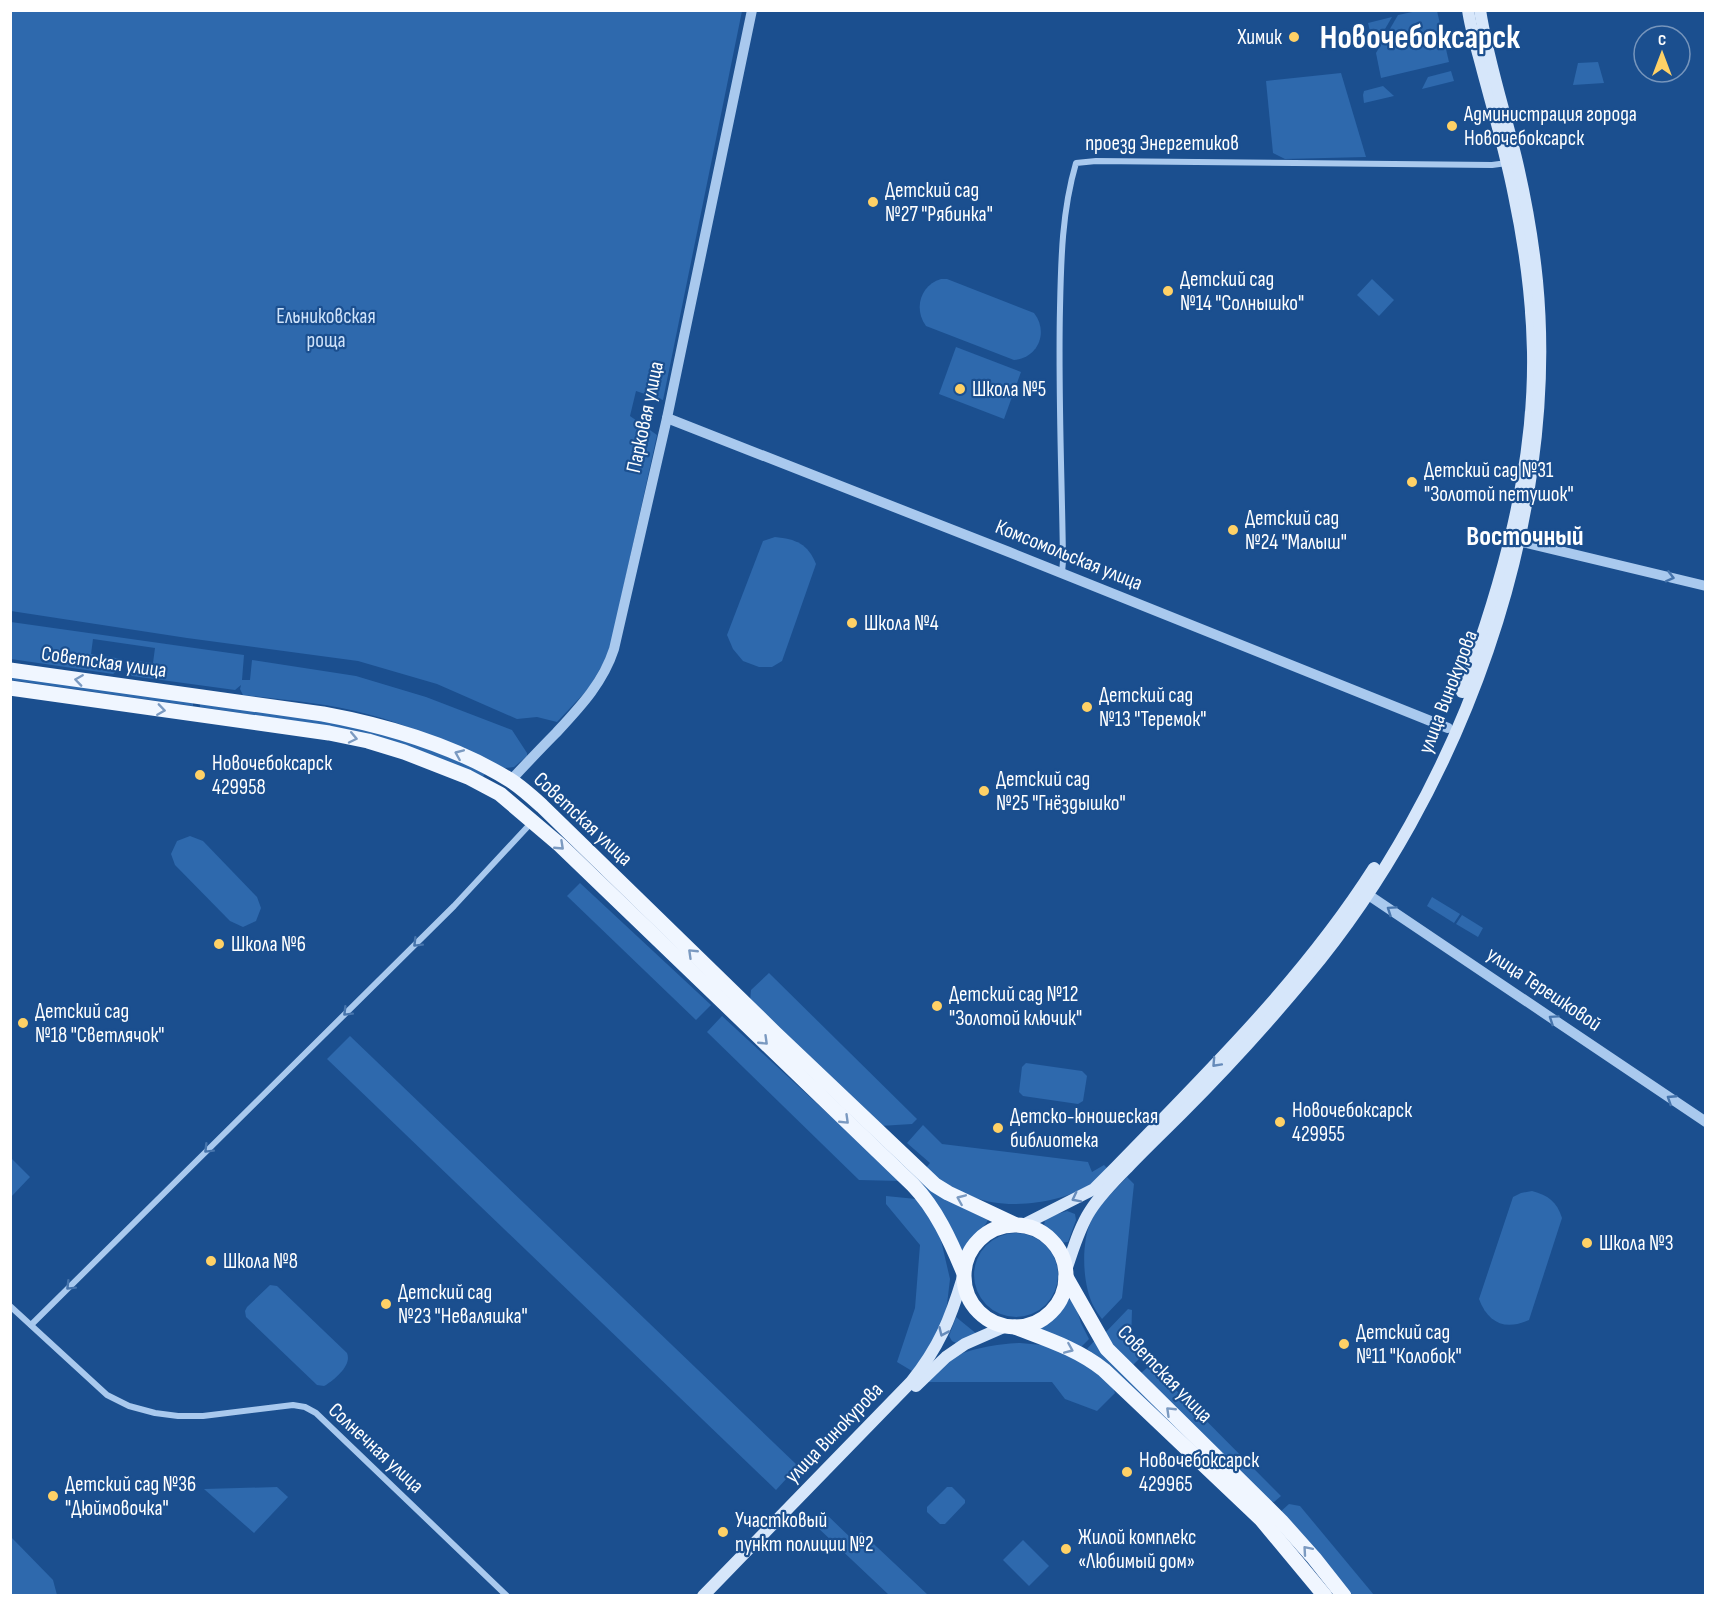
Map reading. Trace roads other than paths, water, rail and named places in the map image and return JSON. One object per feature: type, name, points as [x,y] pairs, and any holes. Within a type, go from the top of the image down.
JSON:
[{"type":"main road","name":"улица Винокурова","points":[[1066,1273],[1083,1224],[1097,1199],[1237,1056],[1309,974],[1423,801],[1488,648],[1506,588],[1514,540],[1533,464],[1536,394],[1541,354],[1532,280],[1529,226],[1468,10]]},
{"type":"main road","name":"улица Винокурова","points":[[1480,10],[1511,161]]},
{"type":"main road","name":"Советская улица","points":[[10,670],[323,714],[369,723],[443,747],[476,761],[511,780],[549,813],[935,1185],[1018,1225]]},
{"type":"main road","name":"Советская улица","points":[[10,688],[284,726],[358,739],[437,764],[500,794],[568,853],[913,1185],[938,1218],[963,1274]]},
{"type":"main road","name":"Парковая улица","points":[[500,794],[511,780]]},
{"type":"main road","name":"улица Винокурова","points":[[1018,1225],[1094,1189],[1276,999],[1343,923]]},
{"type":"main road","points":[[1018,1225],[1034,1228],[1052,1240],[1062,1255],[1066,1273],[1064,1293],[1048,1315],[1032,1324],[1010,1327],[988,1320],[974,1307],[965,1288],[963,1274],[969,1251],[982,1236],[1002,1226],[1018,1225]]},
{"type":"main road","name":"Советская улица","points":[[1066,1273],[1107,1349],[1281,1521],[1344,1596]]},
{"type":"main road","name":"улица Винокурова","points":[[709,1594],[917,1375],[940,1340],[956,1302],[963,1274]]},
{"type":"main road","name":"улица Винокурова","points":[[709,1594],[946,1357],[965,1344],[1010,1327]]},
{"type":"main road","name":"Советская улица","points":[[1010,1327],[1073,1350],[1104,1370],[1261,1519],[1325,1596]]},
{"type":"street","name":"Парковая улица","points":[[511,780],[577,710],[594,689],[609,663],[667,418],[752,10]]},
{"type":"street","name":"проезд Энергетиков","points":[[1062,573],[1060,340],[1062,252],[1066,198],[1076,163],[1107,161],[1492,165],[1511,161]]},
{"type":"street","name":"Комсомольская улица","points":[[667,418],[1062,573],[1452,730]]},
{"type":"street","points":[[1514,540],[1706,586]]},
{"type":"street","points":[[31,1325],[445,915],[533,821]]},
{"type":"street","name":"улица Терешковой","points":[[1364,892],[1706,1122]]},
{"type":"street","name":"Солнечная улица","points":[[10,1306],[107,1395],[129,1406],[177,1416],[203,1416],[293,1405],[305,1407],[316,1413],[507,1596]]},
{"type":"place","name":"Химик","points":[[1294,37]]},
{"type":"place","name":"Администрация города Новочебоксарск","points":[[1452,126]]},
{"type":"place","name":"Детский сад №27 \"Рябинка\"","points":[[873,202]]},
{"type":"place","name":"Детский сад №14 \"Солнышко\"","points":[[1168,291]]},
{"type":"place","name":"Школа №5","points":[[960,389]]},
{"type":"place","name":"Детский сад №31 \"Золотой петушок\"","points":[[1412,482]]},
{"type":"place","name":"Детский сад №24 \"Малыш\"","points":[[1233,530]]},
{"type":"place","name":"Школа №4","points":[[852,623]]},
{"type":"place","name":"Детский сад №13 \"Теремок\"","points":[[1087,707]]},
{"type":"place","name":"Новочебоксарск 429958","points":[[200,775]]},
{"type":"place","name":"Детский сад №25 \"Гнёздышко\"","points":[[984,791]]},
{"type":"place","name":"Школа №6","points":[[219,944]]},
{"type":"place","name":"Детский сад №12 \"Золотой ключик\"","points":[[937,1006]]},
{"type":"place","name":"Детский сад №18 \"Светлячок\"","points":[[23,1023]]},
{"type":"place","name":"Новочебоксарск 429955","points":[[1280,1122]]},
{"type":"place","name":"Детско-юношеская библиотека","points":[[998,1128]]},
{"type":"place","name":"Школа №3","points":[[1587,1243]]},
{"type":"place","name":"Школа №8","points":[[211,1261]]},
{"type":"place","name":"Детский сад №23 \"Неваляшка\"","points":[[386,1304]]},
{"type":"place","name":"Детский сад №11 \"Колобок\"","points":[[1344,1344]]},
{"type":"place","name":"Новочебоксарск 429965","points":[[1127,1472]]},
{"type":"place","name":"Детский сад №36 \"Дюймовочка\"","points":[[53,1496]]},
{"type":"place","name":"Участковый пункт полиции №2","points":[[723,1532]]},
{"type":"place","name":"Жилой комплекс «Любимый дом»","points":[[1066,1549]]},
{"type":"district","name":"Новочебоксарск","points":[[1420,38]]},
{"type":"district","name":"Восточный","points":[[1525,537]]},
{"type":"park label","name":"Ельниковская роща","points":[[326,328]]}]
